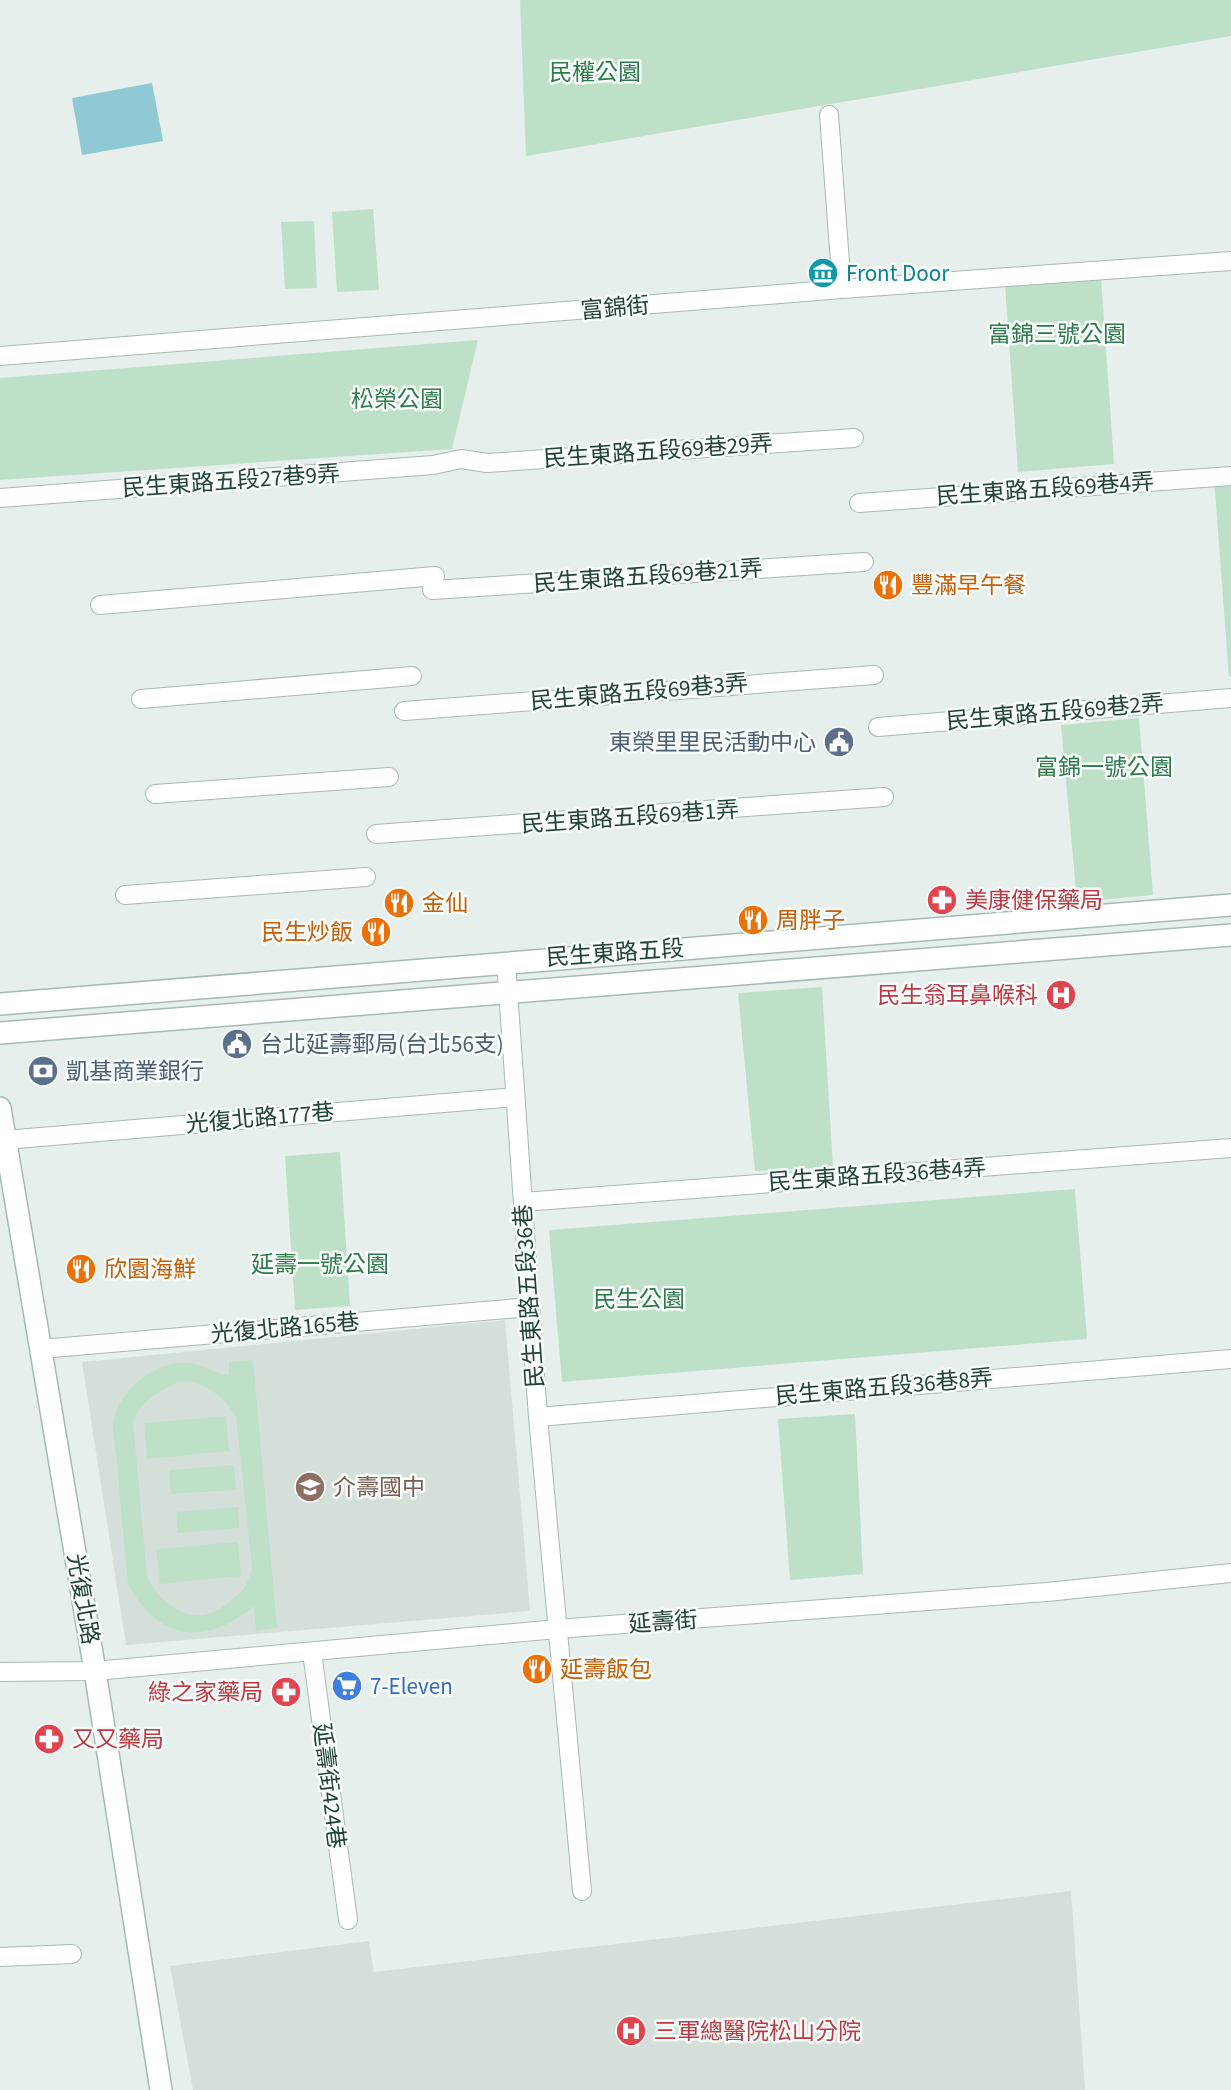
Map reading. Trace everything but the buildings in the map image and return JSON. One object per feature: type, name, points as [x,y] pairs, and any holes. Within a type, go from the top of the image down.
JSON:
[{"type":"street","points":[[829,115],[842,289]]},
{"type":"street","name":"富錦街","points":[[0,355],[1231,261]]},
{"type":"street","name":"民生東路五段69巷29弄","points":[[461,459],[487,463],[854,438]]},
{"type":"street","name":"民生東路五段27巷9弄","points":[[0,498],[433,465],[461,459]]},
{"type":"street","name":"民生東路五段69巷4弄","points":[[859,503],[1231,476]]},
{"type":"street","name":"民生東路五段69巷21弄","points":[[100,605],[433,583],[864,562]]},
{"type":"street","name":"民生東路五段69巷3弄","points":[[404,711],[874,675]]},
{"type":"street","points":[[141,699],[412,676]]},
{"type":"street","name":"民生東路五段69巷2弄","points":[[878,727],[1231,698]]},
{"type":"street","points":[[155,794],[389,777]]},
{"type":"street","name":"民生東路五段69巷1弄","points":[[376,834],[884,797]]},
{"type":"street","points":[[125,895],[366,877]]},
{"type":"street","name":"民生東路五段","points":[[0,1004],[1231,905]]},
{"type":"street","name":"民生東路五段","points":[[0,1033],[1231,934]]},
{"type":"street","name":"民生東路五段36巷","points":[[506,962],[537,1417],[582,1891]]},
{"type":"street","name":"光復北路177巷","points":[[5,1140],[515,1097]]},
{"type":"street","name":"光復北路","points":[[0,1108],[96,1671],[161,2090]]},
{"type":"street","name":"民生東路五段36巷4弄","points":[[523,1202],[1231,1148]]},
{"type":"street","name":"光復北路165巷","points":[[41,1349],[530,1307]]},
{"type":"street","name":"民生東路五段36巷8弄","points":[[537,1417],[1231,1359]]},
{"type":"street","name":"延壽街","points":[[0,1672],[96,1671],[557,1629],[1046,1592],[1231,1573]]},
{"type":"street","name":"延壽街424巷","points":[[312,1651],[348,1920]]},
{"type":"street","points":[[0,1957],[72,1954]]},
{"type":"shaded area","name":"介壽國中","points":[[505,1320],[530,1611],[126,1645],[82,1362]]},
{"type":"shaded area","name":"三軍總醫院松山分院","points":[[1071,1891],[1085,2090],[193,2090],[170,1966],[369,1941],[374,1972]]},
{"type":"green space","name":"民權公園","points":[[520,0],[1231,0],[1231,36],[526,156]]},
{"type":"green space","points":[[373,209],[379,290],[337,292],[332,212]]},
{"type":"green space","points":[[314,221],[317,288],[285,289],[281,222]]},
{"type":"green space","name":"富錦三號公園","points":[[1101,277],[1114,464],[1018,472],[1005,284]]},
{"type":"green space","name":"松榮公園","points":[[478,340],[452,449],[0,480],[0,378]]},
{"type":"green space","points":[[1231,476],[1231,677],[1229,677],[1214,478]]},
{"type":"green space","name":"富錦一號公園","points":[[1139,718],[1153,895],[1077,902],[1061,725]]},
{"type":"green space","points":[[822,987],[833,1167],[755,1171],[738,993]]},
{"type":"green space","name":"延壽一號公園","points":[[340,1152],[350,1306],[295,1310],[285,1156]]},
{"type":"green space","name":"民生公園","points":[[1075,1189],[1087,1339],[562,1382],[549,1230]]},
{"type":"green space","points":[[253,1360],[277,1628],[256,1631],[254,1606],[219,1628],[184,1632],[168,1627],[153,1617],[128,1584],[113,1424],[123,1399],[138,1381],[148,1374],[168,1365],[186,1363],[229,1375],[229,1362]],"holes":[[[179,1382],[189,1382],[212,1391],[236,1416],[252,1567],[247,1583],[228,1604],[203,1615],[185,1613],[169,1604],[156,1591],[147,1576],[133,1421],[141,1407],[152,1397]]]},
{"type":"green space","points":[[855,1414],[863,1574],[790,1580],[778,1419]]},
{"type":"green space","points":[[226,1416],[229,1451],[147,1459],[144,1423]]},
{"type":"green space","points":[[234,1465],[236,1490],[171,1494],[169,1470]]},
{"type":"green space","points":[[238,1507],[239,1528],[178,1533],[176,1512]]},
{"type":"green space","points":[[238,1542],[241,1576],[160,1584],[156,1549]]},
{"type":"water","points":[[152,83],[163,141],[82,155],[72,98]]},
{"type":"place","name":"Front Door","points":[[823,273]]},
{"type":"place","name":"豐滿早午餐","points":[[888,585]]},
{"type":"place","name":"東榮里里民活動中心","points":[[839,742]]},
{"type":"place","name":"美康健保藥局","points":[[942,900]]},
{"type":"place","name":"金仙","points":[[399,903]]},
{"type":"place","name":"周胖子","points":[[753,920]]},
{"type":"place","name":"民生炒飯","points":[[376,932]]},
{"type":"place","name":"民生翁耳鼻喉科","points":[[1061,995]]},
{"type":"place","name":"台北延壽郵局(台北56支)","points":[[237,1044]]},
{"type":"place","name":"凱基商業銀行","points":[[43,1071]]},
{"type":"place","name":"欣園海鮮","points":[[81,1269]]},
{"type":"place","name":"介壽國中","points":[[310,1487]]},
{"type":"place","name":"延壽飯包","points":[[537,1669]]},
{"type":"place","name":"7-Eleven","points":[[347,1686]]},
{"type":"place","name":"綠之家藥局","points":[[286,1692]]},
{"type":"place","name":"又又藥局","points":[[49,1739]]},
{"type":"place","name":"三軍總醫院松山分院","points":[[631,2031]]}]
